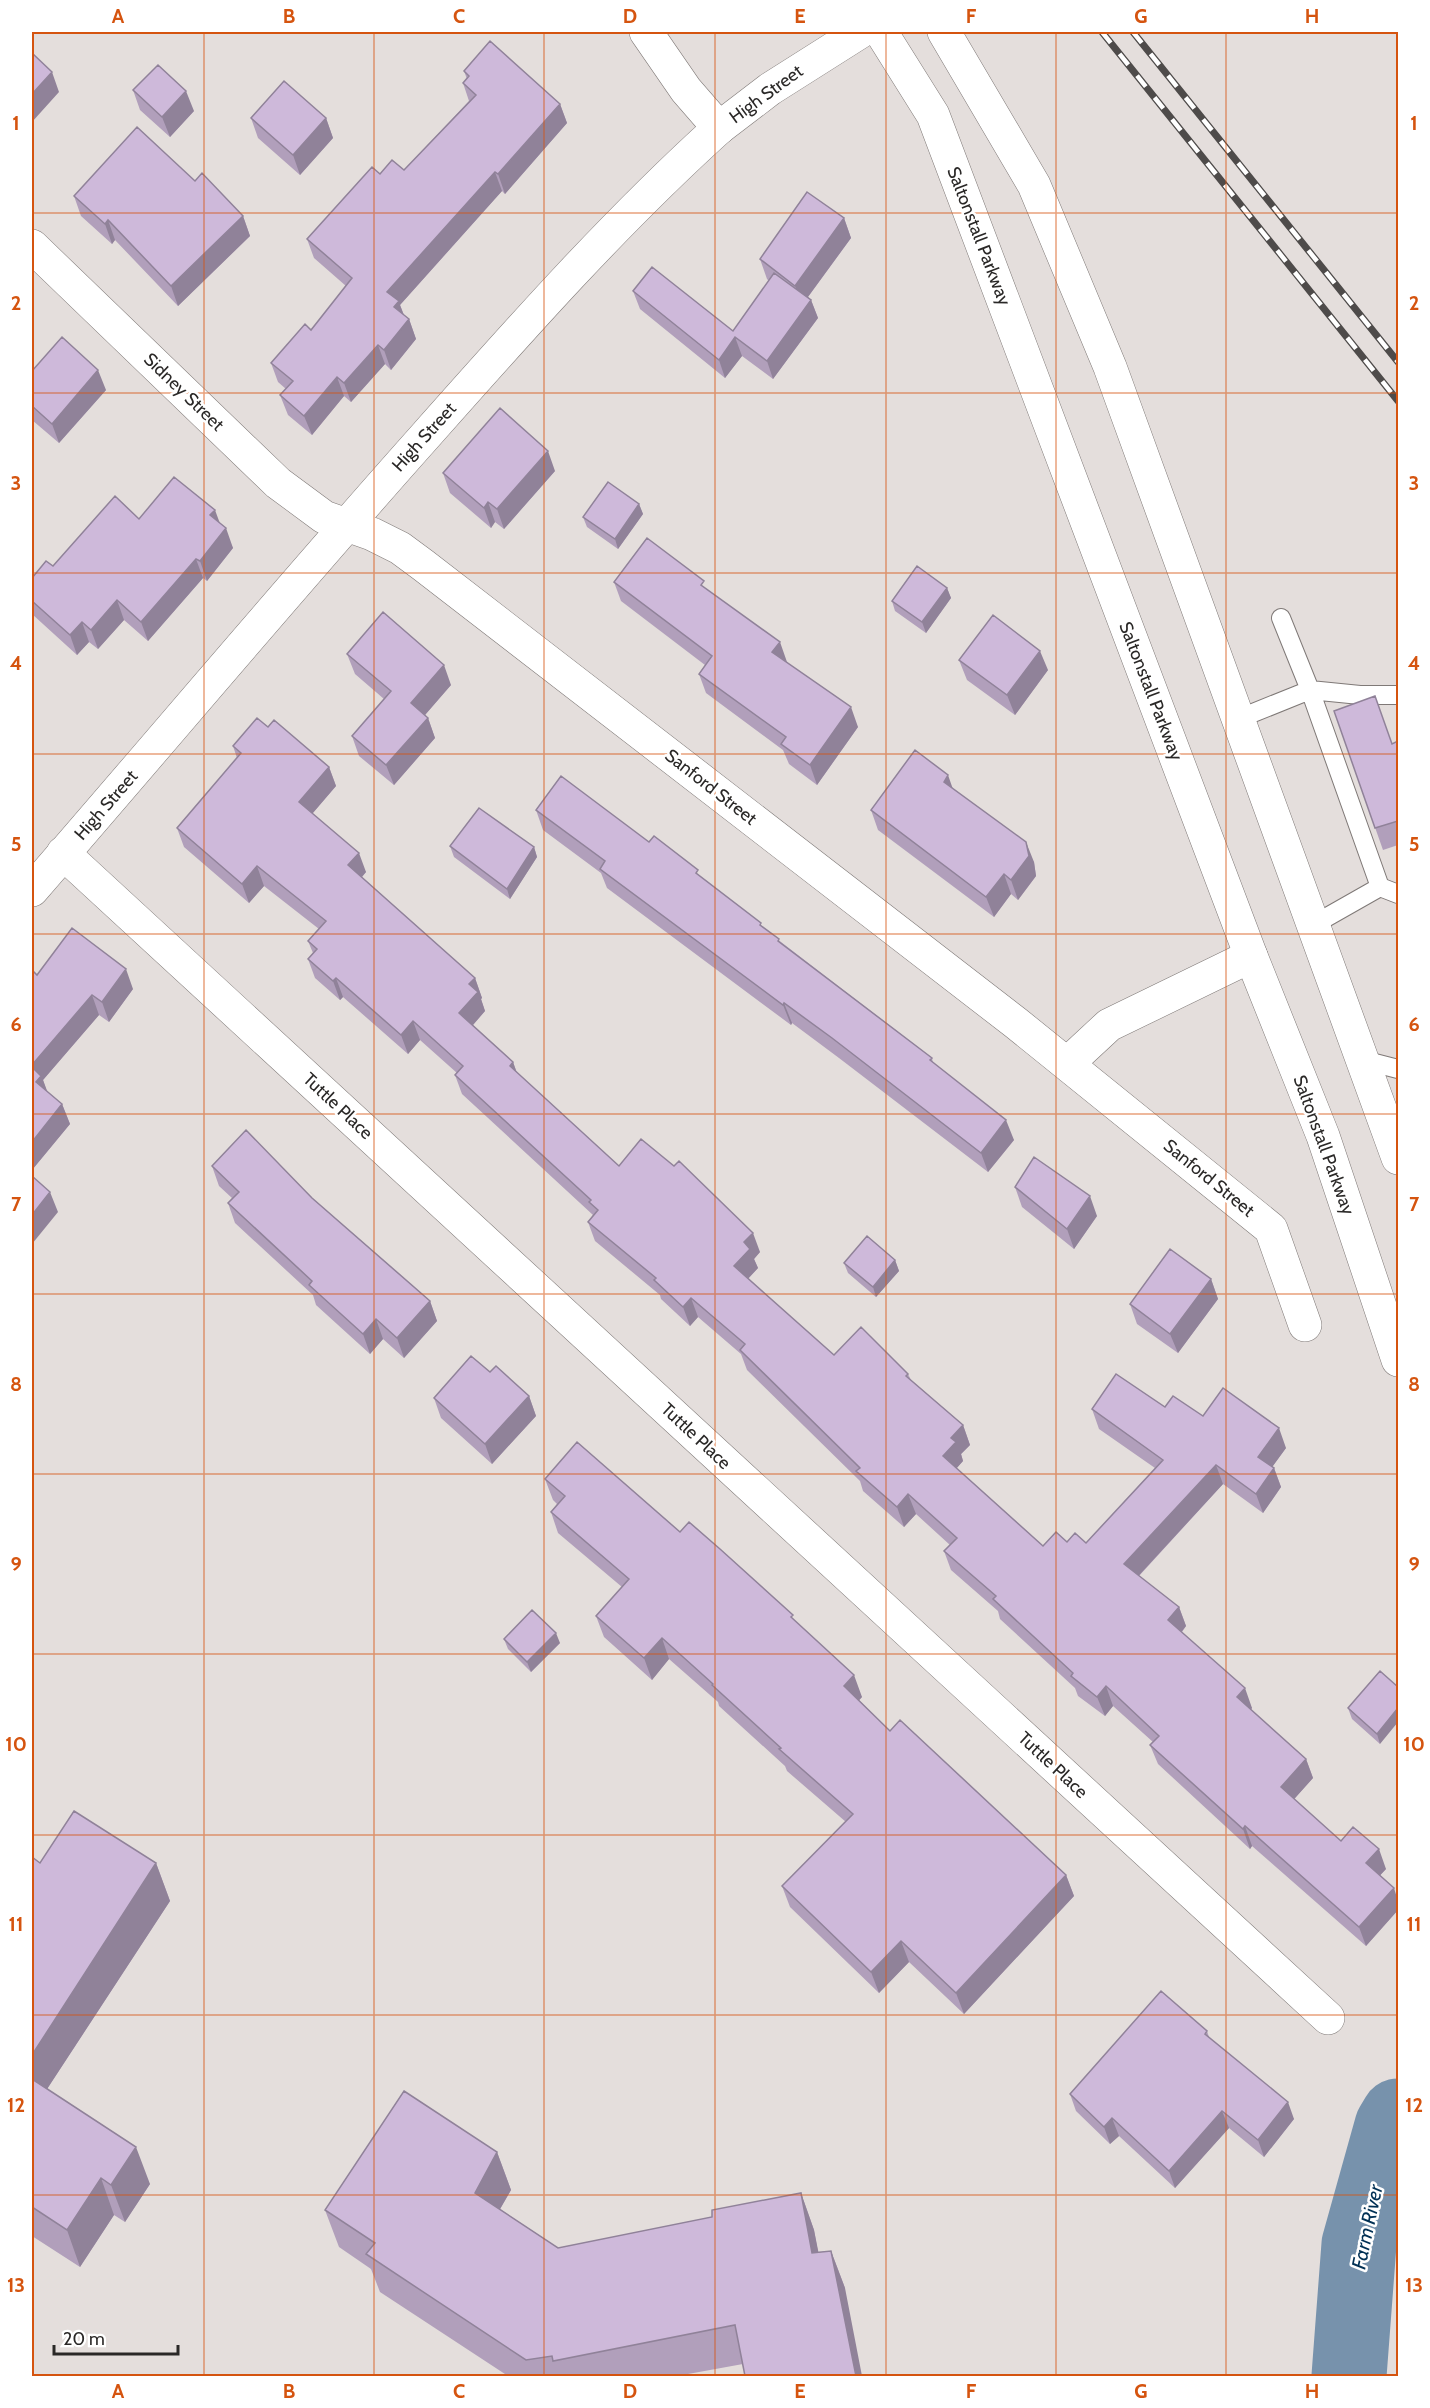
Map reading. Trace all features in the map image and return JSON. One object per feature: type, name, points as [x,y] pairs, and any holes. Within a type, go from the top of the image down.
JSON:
[{"type":"main road","points":[[646,32],[686,90],[719,128]]},
{"type":"main road","name":"High Street","points":[[32,890],[345,526],[606,236],[719,128],[770,89],[860,32]]},
{"type":"main road","name":"Saltonstall Parkway","points":[[881,32],[933,116],[1251,956],[1323,1136],[1398,1360]]},
{"type":"main road","points":[[944,32],[1034,185],[1110,368],[1398,1158]]},
{"type":"main road","name":"Sidney Street","points":[[32,246],[278,483],[324,517],[345,526]]},
{"type":"main road","name":"Sanford Street","points":[[345,526],[372,534],[400,548],[423,565],[1067,1064],[1271,1229],[1305,1325]]},
{"type":"main road","name":"Tuttle Place","points":[[63,853],[1328,2018]]},
{"type":"main road","points":[[1067,1064],[1109,1025],[1251,956]]},
{"type":"lane","points":[[1281,618],[1310,690],[1380,887],[1398,894]]},
{"type":"lane","points":[[1238,720],[1310,690],[1360,695],[1398,695]]},
{"type":"lane","points":[[1313,925],[1380,887]]},
{"type":"lane","points":[[1363,1060],[1398,1069]]},
{"type":"building","points":[[490,41],[560,104],[387,292],[399,301],[394,307],[409,319],[384,350],[378,345],[344,383],[337,377],[304,416],[280,395],[293,381],[271,363],[305,324],[311,330],[352,278],[307,239],[372,167],[380,174],[392,160],[404,170],[476,95],[463,83],[469,76],[464,71]]},
{"type":"building","points":[[32,53],[52,72],[32,94]]},
{"type":"building","points":[[158,65],[186,91],[162,117],[133,90]]},
{"type":"building","points":[[284,81],[326,118],[293,155],[251,118]]},
{"type":"building","points":[[137,127],[195,181],[202,173],[243,216],[171,286],[108,220],[105,224],[74,196]]},
{"type":"building","points":[[807,192],[844,218],[795,286],[760,259]]},
{"type":"building","points":[[652,267],[733,331],[774,273],[811,300],[767,361],[735,337],[719,360],[633,291]]},
{"type":"building","points":[[62,337],[98,370],[52,424],[32,406],[32,371]]},
{"type":"building","points":[[500,408],[548,451],[497,509],[488,502],[484,508],[443,473]]},
{"type":"building","points":[[174,477],[215,510],[210,515],[226,528],[200,561],[196,559],[141,622],[117,600],[91,630],[82,622],[70,635],[32,601],[32,578],[46,561],[53,566],[115,496],[139,519]]},
{"type":"building","points":[[608,482],[639,504],[615,539],[583,517]]},
{"type":"building","points":[[647,538],[704,581],[701,585],[780,642],[772,652],[851,707],[810,765],[781,744],[786,737],[699,674],[712,656],[614,582]]},
{"type":"building","points":[[917,566],[947,588],[922,622],[892,601]]},
{"type":"building","points":[[383,612],[444,665],[411,703],[428,718],[386,765],[352,736],[391,691],[347,654]]},
{"type":"building","points":[[993,615],[1040,651],[1007,695],[959,660]]},
{"type":"building","points":[[1375,696],[1392,744],[1398,741],[1398,821],[1375,828],[1334,711]]},
{"type":"building","points":[[257,718],[268,727],[274,720],[329,767],[299,802],[359,853],[348,865],[475,978],[469,984],[478,992],[459,1013],[513,1062],[510,1066],[619,1166],[641,1139],[674,1166],[679,1161],[753,1233],[744,1242],[750,1249],[734,1266],[834,1355],[861,1327],[908,1374],[906,1376],[963,1425],[951,1438],[956,1442],[943,1456],[1043,1546],[1056,1532],[1067,1542],[1075,1533],[1086,1543],[1163,1460],[1092,1409],[1116,1374],[1165,1407],[1173,1396],[1203,1416],[1223,1388],[1279,1428],[1258,1457],[1274,1468],[1256,1494],[1216,1465],[1124,1564],[1179,1607],[1168,1620],[1245,1688],[1237,1697],[1306,1759],[1281,1787],[1341,1841],[1353,1827],[1379,1849],[1366,1863],[1394,1888],[1359,1927],[1245,1826],[1243,1829],[1150,1745],[1159,1736],[1106,1686],[1097,1697],[1071,1676],[1073,1673],[993,1599],[996,1596],[944,1551],[957,1538],[908,1494],[897,1507],[856,1471],[860,1468],[740,1350],[745,1344],[691,1298],[683,1307],[654,1280],[656,1278],[588,1222],[598,1210],[589,1202],[591,1200],[455,1075],[463,1066],[413,1021],[401,1035],[336,978],[333,981],[308,959],[317,949],[308,941],[326,921],[257,866],[242,884],[177,828],[241,753],[233,746]]},
{"type":"building","points":[[915,750],[948,775],[944,782],[1026,842],[1029,856],[1011,880],[1004,874],[986,897],[871,810]]},
{"type":"building","points":[[561,776],[649,842],[654,836],[698,870],[696,873],[761,923],[760,925],[779,939],[778,941],[932,1058],[930,1060],[1006,1120],[981,1153],[832,1038],[784,1003],[783,1005],[600,869],[605,861],[536,810]]},
{"type":"building","points":[[479,808],[534,847],[507,889],[450,846]]},
{"type":"building","points":[[72,928],[126,969],[102,1002],[92,995],[32,1065],[32,970],[37,975]]},
{"type":"building","points":[[32,1067],[41,1076],[36,1082],[62,1104],[32,1142]]},
{"type":"building","points":[[246,1130],[312,1198],[430,1301],[397,1338],[376,1319],[363,1334],[309,1285],[312,1281],[228,1203],[239,1192],[212,1166]]},
{"type":"building","points":[[1034,1157],[1090,1196],[1067,1229],[1015,1187]]},
{"type":"building","points":[[32,1176],[50,1192],[32,1215]]},
{"type":"building","points":[[867,1236],[895,1260],[873,1287],[844,1263]]},
{"type":"building","points":[[1170,1249],[1211,1279],[1170,1334],[1130,1304]]},
{"type":"building","points":[[471,1356],[490,1372],[496,1366],[529,1396],[485,1444],[434,1398]]},
{"type":"building","points":[[577,1442],[680,1532],[689,1522],[720,1549],[793,1615],[791,1617],[854,1675],[844,1686],[890,1731],[900,1720],[1066,1875],[956,1993],[901,1941],[871,1972],[782,1886],[853,1814],[779,1749],[781,1748],[662,1638],[644,1658],[596,1616],[629,1579],[551,1512],[565,1496],[545,1479]]},
{"type":"building","points":[[532,1610],[556,1633],[527,1662],[504,1639]]},
{"type":"building","points":[[1380,1671],[1398,1687],[1398,1708],[1377,1734],[1348,1708]]},
{"type":"building","points":[[74,1811],[156,1863],[32,2055],[32,1857],[40,1863]]},
{"type":"building","points":[[1161,1991],[1207,2031],[1205,2034],[1288,2102],[1258,2140],[1222,2111],[1169,2171],[1112,2118],[1104,2127],[1070,2094]]},
{"type":"building","points":[[32,2079],[136,2147],[111,2185],[101,2178],[67,2230],[32,2207]]},
{"type":"building","points":[[404,2091],[497,2152],[475,2193],[558,2248],[712,2217],[712,2210],[801,2193],[812,2253],[831,2251],[856,2376],[745,2376],[735,2325],[553,2361],[552,2356],[526,2360],[366,2254],[375,2243],[325,2210]]},
{"type":"waterway","name":"Farm River","points":[[1349,2376],[1359,2244],[1392,2126],[1398,2116]]},
{"type":"railway","points":[[1102,32],[1398,401]]},
{"type":"railway","points":[[1133,32],[1398,362]]}]
